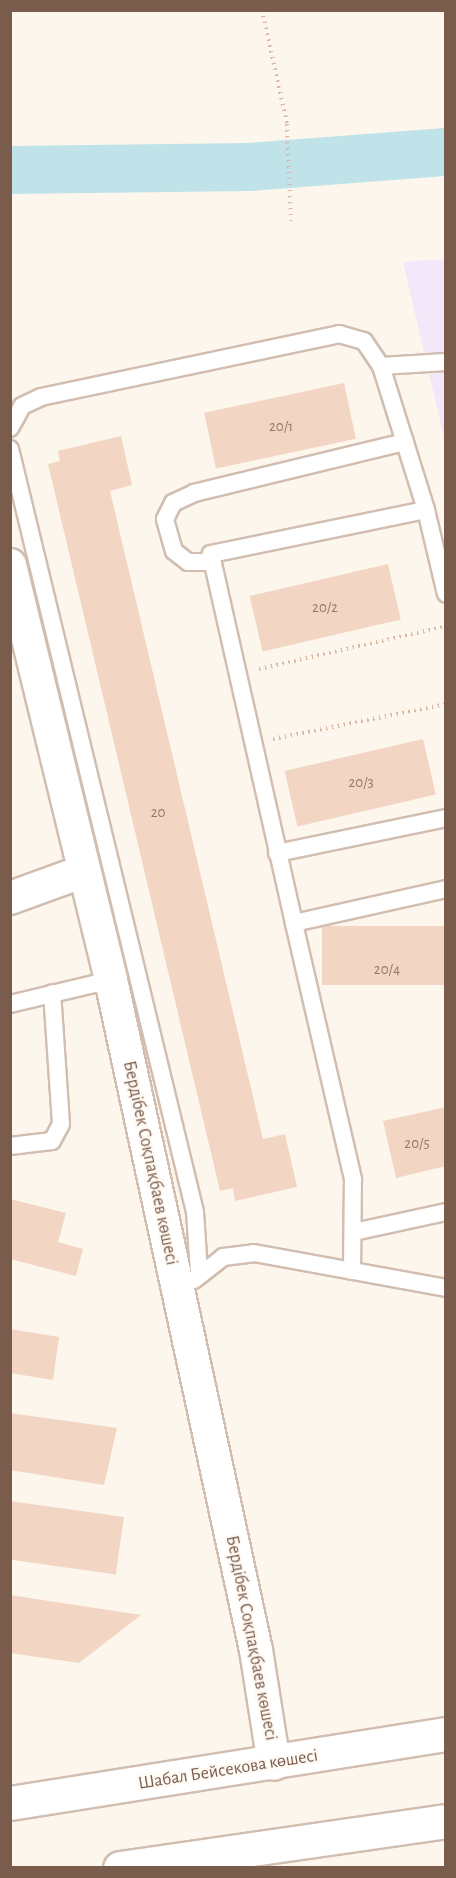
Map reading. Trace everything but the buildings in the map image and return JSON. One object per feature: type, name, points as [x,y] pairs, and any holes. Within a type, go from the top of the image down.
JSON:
[{"type":"main road","name":"Шабал Бейсекова көшесі","points":[[10,1803],[274,1764],[446,1734]]},
{"type":"main road","points":[[120,1868],[446,1821]]},
{"type":"street","name":"Бердібек Соқпақбаев көшесі","points":[[10,565],[22,653],[84,871],[111,980],[256,1650],[274,1764]]},
{"type":"street","points":[[10,898],[84,871]]},
{"type":"lane","points":[[10,428],[22,406],[41,397],[339,334],[364,341],[381,366],[426,510],[446,594]]},
{"type":"lane","points":[[381,366],[446,362]]},
{"type":"lane","points":[[208,562],[188,562],[174,551],[165,519],[173,504],[194,493],[405,442]]},
{"type":"lane","points":[[10,449],[195,1212],[199,1272]]},
{"type":"lane","points":[[352,1271],[354,1179],[208,562],[216,550],[426,510]]},
{"type":"lane","points":[[277,853],[446,818]]},
{"type":"lane","points":[[294,923],[446,889]]},
{"type":"lane","points":[[10,1004],[111,980]]},
{"type":"lane","points":[[10,1146],[52,1141],[61,1124],[52,993]]},
{"type":"lane","points":[[354,1232],[446,1212]]},
{"type":"lane","points":[[181,1302],[199,1272],[223,1257],[254,1253],[446,1288]]},
{"type":"path","points":[[262,10],[287,124],[291,221]]},
{"type":"path","points":[[235,675],[446,626]]},
{"type":"path","points":[[251,744],[446,704]]},
{"type":"shaded area","points":[[445,259],[445,442],[403,262]]},
{"type":"waterway","points":[[10,170],[249,167],[446,152]]}]
